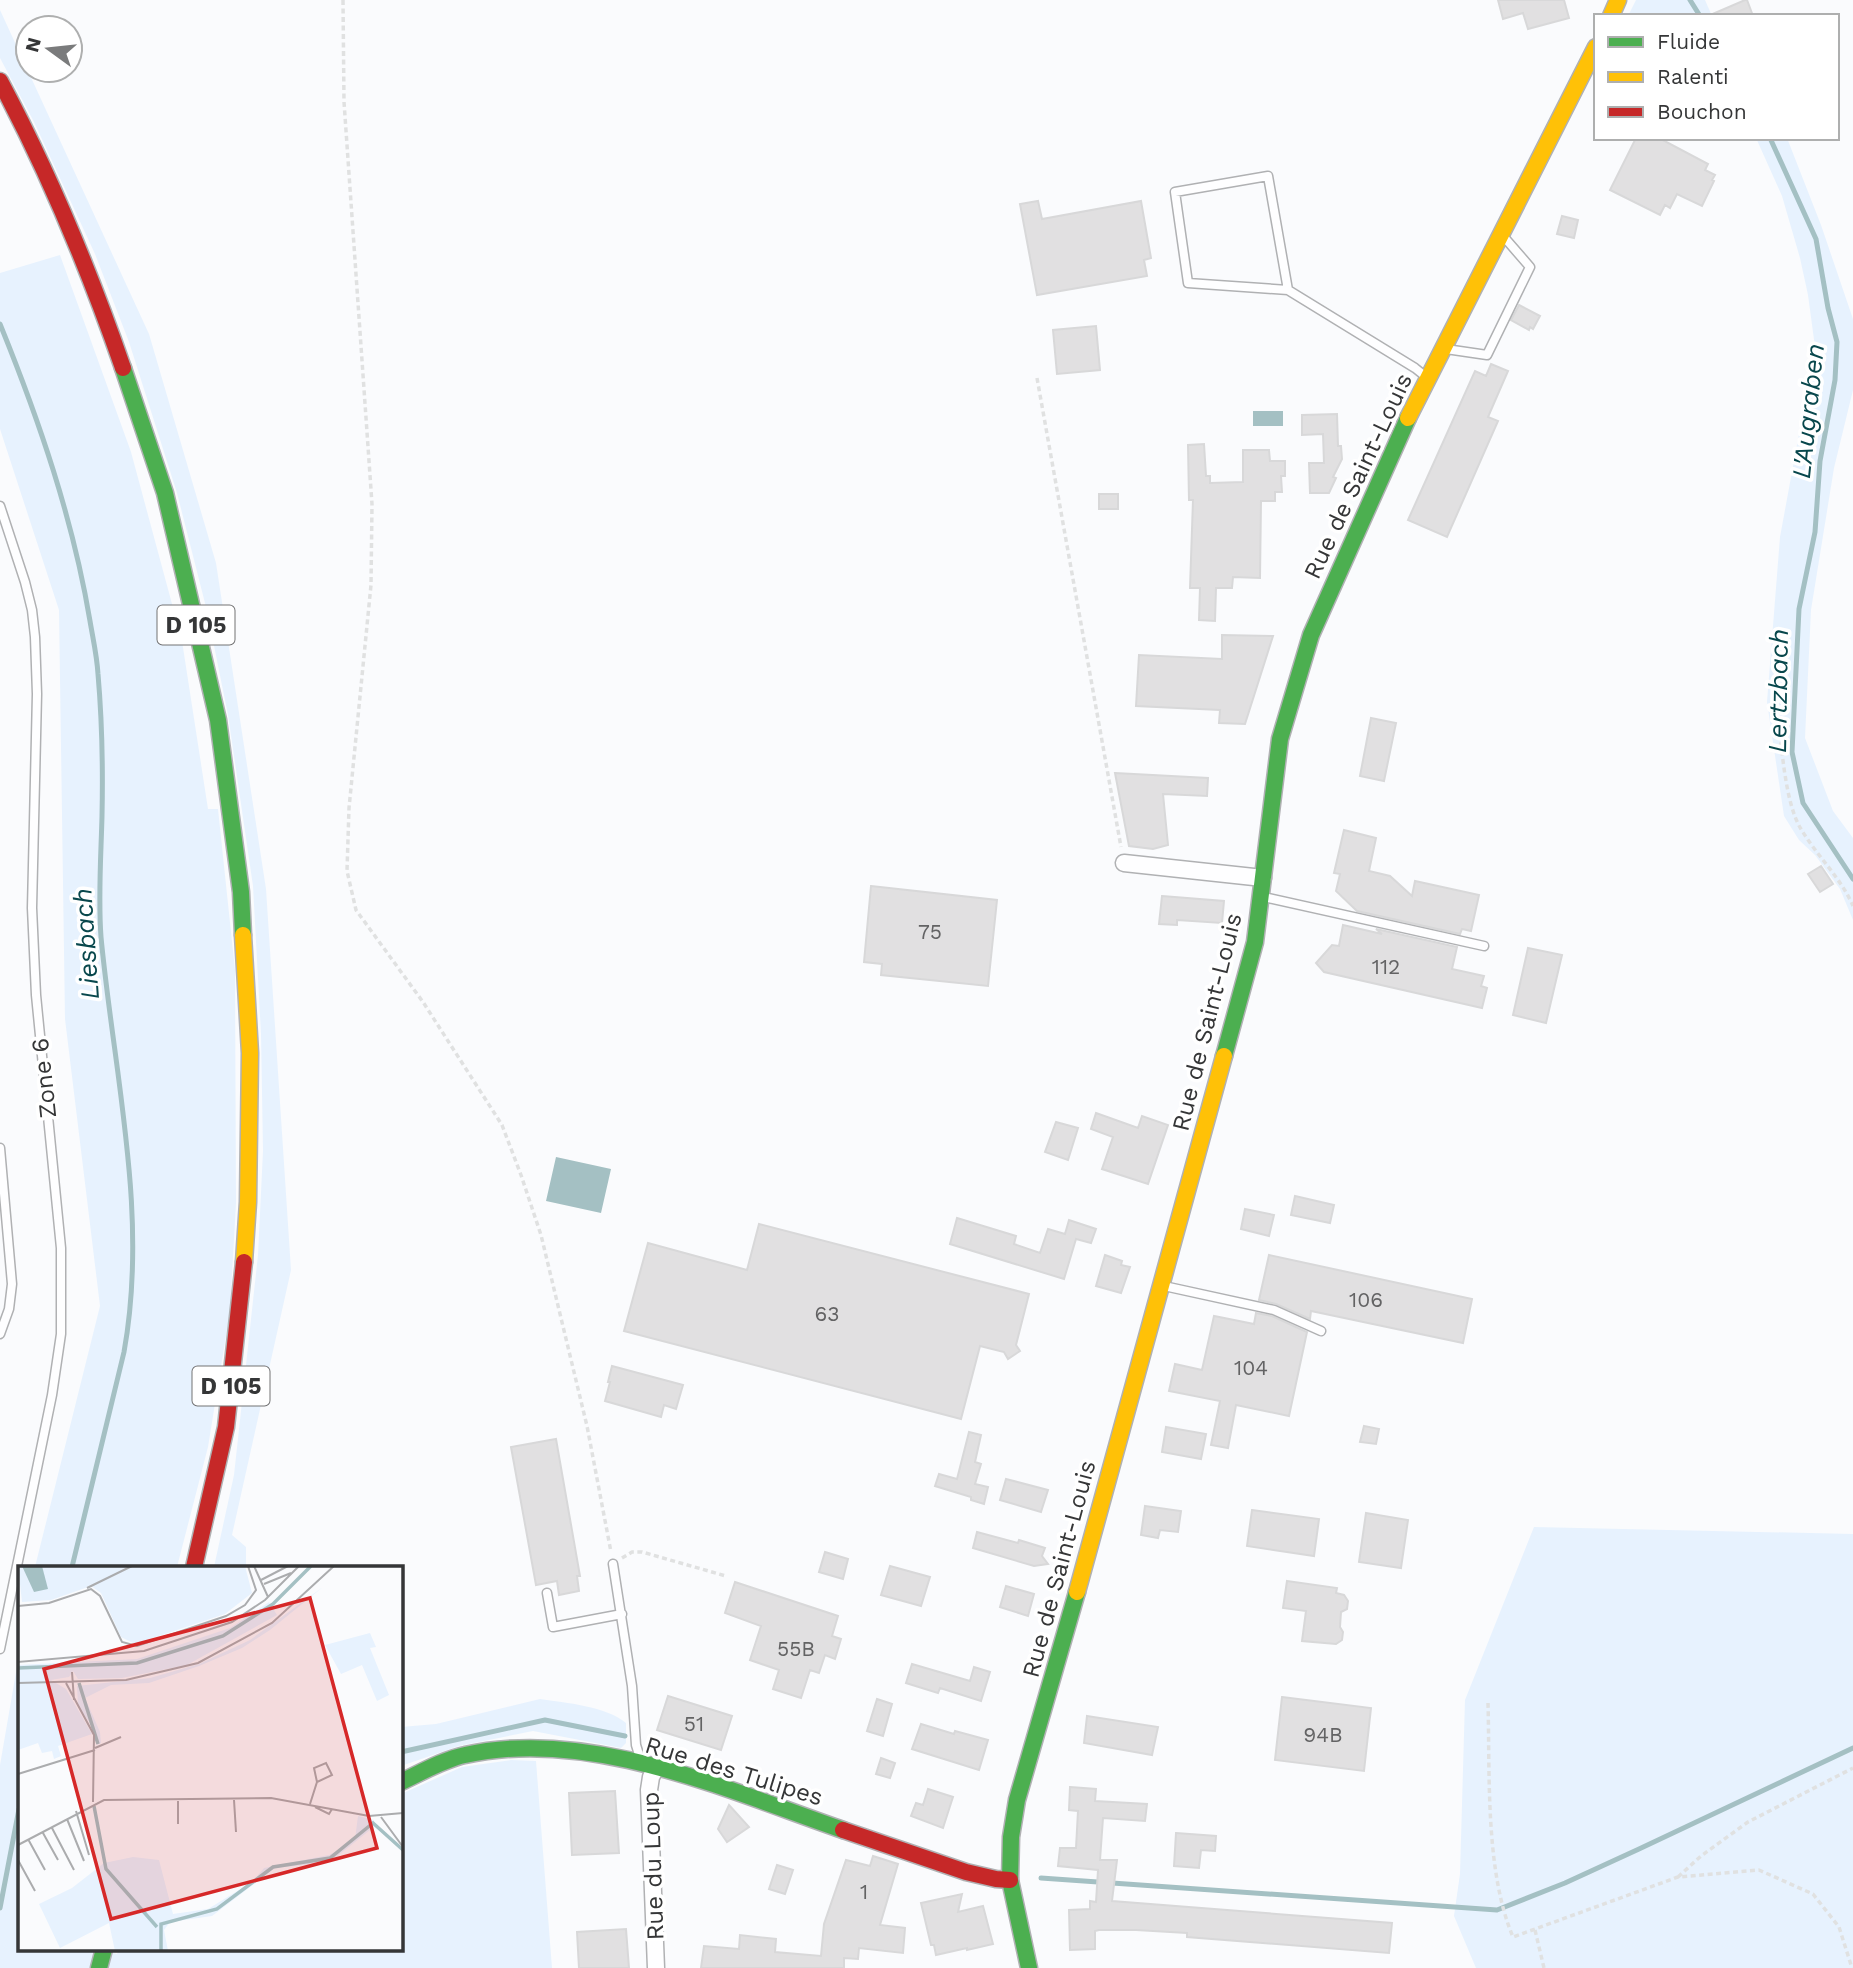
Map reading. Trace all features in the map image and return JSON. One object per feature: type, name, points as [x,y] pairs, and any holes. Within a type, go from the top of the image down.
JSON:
[{"type":"main road","name":"Rue de Saint-Louis","points":[[1029,1968],[1010,1880],[1010,1837],[1017,1800],[1255,942],[1280,739],[1311,635],[1427,378],[1594,51]]},
{"type":"main road","name":"D 105","points":[[0,81],[32,141],[101,304],[165,493],[218,720],[241,892],[250,1053],[243,1275],[226,1427],[194,1566]]},
{"type":"main road","name":"Rue des Tulipes","points":[[402,1782],[462,1755],[513,1747],[548,1747],[575,1751],[650,1766],[966,1872],[1010,1880]]},
{"type":"main road","points":[[99,1968],[103,1951]]},
{"type":"street","points":[[1124,863],[1263,878]]},
{"type":"street","name":"Rue du Loup","points":[[650,1766],[656,1968]]},
{"type":"lane","points":[[1288,290],[1268,176],[1175,192],[1188,283],[1288,290],[1427,378]]},
{"type":"lane","points":[[1443,349],[1487,355],[1531,267],[1501,235]]},
{"type":"lane","name":"Zone 6","points":[[0,506],[25,582],[35,637],[37,694],[32,908],[36,995],[61,1248],[61,1334],[52,1395],[0,1649]]},
{"type":"lane","points":[[1261,896],[1484,946]]},
{"type":"lane","points":[[0,1148],[12,1284],[9,1309],[0,1334]]},
{"type":"lane","points":[[1161,1286],[1274,1310],[1321,1331]]},
{"type":"lane","points":[[613,1564],[632,1686],[636,1748],[650,1766]]},
{"type":"lane","points":[[547,1593],[553,1627],[622,1614]]},
{"type":"path","points":[[343,0],[345,116],[372,504],[371,585],[349,808],[347,871],[356,910],[423,1002],[502,1125],[541,1235],[587,1426],[613,1564],[632,1552],[642,1552],[726,1576]]},
{"type":"path","points":[[1037,377],[1124,863]]},
{"type":"path","points":[[1778,717],[1788,791],[1799,827],[1846,891],[1853,906]]},
{"type":"path","points":[[1488,1703],[1492,1832],[1501,1902],[1513,1937],[1678,1877],[1759,1870],[1813,1894],[1839,1927],[1852,1968]]},
{"type":"path","points":[[1678,1877],[1701,1856],[1748,1822],[1853,1768]]},
{"type":"path","points":[[1535,1930],[1544,1968]]},
{"type":"shaded area","points":[[1636,0],[1705,0],[1711,14],[1629,14]]},
{"type":"shaded area","points":[[0,10],[14,40],[14,84],[34,84],[149,334],[216,563],[266,889],[291,1270],[232,1535],[246,1547],[246,1566],[214,1566],[234,1475],[258,1255],[263,1151],[261,1034],[253,886],[228,715],[207,611],[177,493],[129,342],[95,254],[34,122],[0,58]]},
{"type":"shaded area","points":[[1757,140],[1788,140],[1821,225],[1853,319],[1853,390],[1834,468],[1811,610],[1805,738],[1833,811],[1853,838],[1853,920],[1840,889],[1815,855],[1799,840],[1784,816],[1767,702],[1780,537],[1815,347],[1800,258],[1782,196]]},
{"type":"shaded area","points":[[60,255],[131,452],[182,641],[208,809],[218,809],[235,970],[236,1203],[230,1311],[208,1447],[177,1566],[35,1566],[100,1306],[65,1019],[59,610],[0,429],[0,273]]},
{"type":"shaded area","points":[[1534,1527],[1853,1534],[1853,1968],[1476,1968],[1454,1916],[1460,1874],[1465,1700]]},
{"type":"shaded area","points":[[18,1661],[18,1951],[106,1951],[117,1954],[118,1951],[402,1951],[402,1794],[462,1767],[511,1760],[536,1761],[552,1968],[0,1968],[0,1765]]},
{"type":"shaded area","points":[[540,1699],[585,1706],[618,1717],[626,1723],[626,1743],[621,1748],[533,1731],[459,1746],[402,1766],[402,1727],[436,1724]]},
{"type":"water","points":[[1253,411],[1283,411],[1283,426],[1253,426]]},
{"type":"water","points":[[556,1157],[611,1169],[601,1213],[546,1201]]},
{"type":"building","points":[[1498,0],[1564,0],[1569,18],[1528,29],[1523,13],[1503,19]]},
{"type":"building","points":[[1747,0],[1752,14],[1713,14]]},
{"type":"building","points":[[1635,140],[1663,140],[1708,164],[1705,170],[1715,175],[1702,206],[1677,194],[1670,208],[1665,205],[1660,215],[1610,190]]},
{"type":"building","points":[[1038,201],[1042,219],[1141,201],[1151,258],[1144,260],[1147,276],[1037,295],[1020,204]]},
{"type":"building","points":[[1562,216],[1578,220],[1574,238],[1557,234]]},
{"type":"building","points":[[1519,305],[1540,316],[1533,329],[1530,327],[1529,330],[1511,320]]},
{"type":"building","points":[[1096,326],[1100,370],[1057,374],[1053,330]]},
{"type":"building","points":[[1491,364],[1508,371],[1488,417],[1498,421],[1447,537],[1408,520],[1475,371],[1486,376]]},
{"type":"building","points":[[1337,414],[1338,446],[1341,446],[1342,459],[1333,477],[1336,478],[1329,493],[1310,493],[1309,463],[1324,463],[1323,434],[1302,435],[1302,415]]},
{"type":"building","points":[[1204,444],[1206,476],[1210,476],[1210,483],[1243,482],[1243,450],[1269,450],[1270,461],[1285,461],[1285,476],[1281,476],[1282,492],[1275,492],[1275,501],[1261,501],[1260,578],[1233,577],[1232,588],[1216,588],[1215,621],[1199,620],[1200,588],[1190,588],[1193,500],[1189,500],[1188,445]]},
{"type":"building","points":[[1099,494],[1118,494],[1118,509],[1099,509]]},
{"type":"building","points":[[1222,635],[1273,636],[1245,724],[1219,723],[1220,710],[1136,706],[1139,655],[1222,659]]},
{"type":"building","points":[[1371,718],[1396,723],[1384,781],[1360,776]]},
{"type":"building","points":[[1115,773],[1208,778],[1207,796],[1163,794],[1168,845],[1153,849],[1129,846]]},
{"type":"building","points":[[1344,830],[1376,838],[1369,871],[1390,876],[1412,896],[1415,881],[1479,895],[1471,931],[1462,929],[1460,934],[1357,911],[1336,891],[1340,874],[1334,873]]},
{"type":"building","points":[[1821,866],[1833,884],[1820,892],[1808,874]]},
{"type":"building","points":[[871,886],[997,900],[988,986],[881,975],[882,964],[864,962]]},
{"type":"building","points":[[1162,896],[1224,901],[1222,923],[1177,920],[1177,925],[1159,924]]},
{"type":"building","points":[[1343,925],[1382,934],[1376,929],[1457,947],[1452,969],[1484,976],[1481,986],[1487,988],[1482,1008],[1324,972],[1316,963],[1332,945],[1339,946]]},
{"type":"building","points":[[1528,948],[1562,955],[1546,1023],[1513,1015]]},
{"type":"building","points":[[1096,1113],[1138,1128],[1142,1116],[1168,1125],[1148,1184],[1102,1169],[1113,1137],[1091,1129]]},
{"type":"building","points":[[1056,1122],[1078,1128],[1068,1160],[1045,1152]]},
{"type":"building","points":[[1295,1196],[1334,1205],[1330,1223],[1291,1215]]},
{"type":"building","points":[[1245,1209],[1274,1215],[1269,1236],[1241,1229]]},
{"type":"building","points":[[957,1218],[1016,1236],[1014,1244],[1040,1253],[1048,1229],[1065,1234],[1069,1220],[1096,1229],[1091,1243],[1076,1239],[1064,1279],[950,1244]]},
{"type":"building","points":[[759,1224],[1029,1294],[1016,1345],[1020,1351],[1008,1359],[1004,1352],[980,1346],[961,1419],[624,1331],[648,1243],[747,1270]]},
{"type":"building","points":[[1105,1255],[1130,1267],[1121,1293],[1096,1286]]},
{"type":"building","points":[[1269,1255],[1472,1299],[1463,1343],[1311,1311],[1310,1319],[1276,1304],[1259,1300]]},
{"type":"building","points":[[1256,1313],[1272,1316],[1307,1332],[1289,1416],[1236,1405],[1228,1448],[1211,1445],[1220,1401],[1169,1391],[1175,1364],[1202,1370],[1214,1316],[1254,1324]]},
{"type":"building","points":[[612,1366],[683,1385],[676,1409],[664,1405],[661,1417],[605,1401]]},
{"type":"building","points":[[1364,1426],[1379,1429],[1376,1444],[1360,1442]]},
{"type":"building","points":[[1166,1427],[1206,1434],[1201,1459],[1162,1452]]},
{"type":"building","points":[[969,1432],[981,1435],[975,1462],[981,1464],[975,1484],[988,1487],[984,1504],[935,1486],[939,1474],[957,1479]]},
{"type":"building","points":[[556,1439],[580,1576],[577,1576],[579,1591],[559,1595],[557,1581],[536,1585],[511,1447]]},
{"type":"building","points":[[1006,1479],[1048,1490],[1041,1512],[1000,1500]]},
{"type":"building","points":[[1145,1506],[1181,1511],[1178,1532],[1160,1530],[1158,1538],[1141,1535]]},
{"type":"building","points":[[1252,1510],[1319,1519],[1314,1556],[1247,1546]]},
{"type":"building","points":[[1366,1513],[1408,1520],[1401,1568],[1359,1562]]},
{"type":"building","points":[[977,1532],[1045,1548],[1042,1556],[1048,1564],[1034,1566],[973,1548]]},
{"type":"building","points":[[825,1552],[848,1559],[843,1579],[819,1572]]},
{"type":"building","points":[[890,1566],[930,1577],[921,1606],[881,1595]]},
{"type":"building","points":[[1287,1581],[1337,1588],[1336,1593],[1344,1595],[1348,1601],[1347,1609],[1341,1612],[1342,1640],[1336,1644],[1302,1641],[1306,1611],[1283,1608]]},
{"type":"building","points":[[735,1582],[838,1616],[832,1636],[841,1639],[835,1659],[825,1655],[819,1673],[810,1670],[801,1698],[773,1689],[779,1670],[750,1660],[761,1626],[725,1613]]},
{"type":"building","points":[[1006,1586],[1034,1594],[1028,1616],[1000,1607]]},
{"type":"building","points":[[912,1664],[970,1681],[974,1667],[990,1672],[981,1701],[940,1688],[938,1693],[906,1683]]},
{"type":"building","points":[[668,1696],[732,1716],[721,1750],[657,1730]]},
{"type":"building","points":[[1282,1697],[1371,1708],[1364,1771],[1275,1760]]},
{"type":"building","points":[[877,1699],[892,1704],[883,1736],[867,1731]]},
{"type":"building","points":[[1087,1716],[1158,1727],[1152,1755],[1084,1743]]},
{"type":"building","points":[[921,1724],[988,1740],[979,1770],[912,1749]]},
{"type":"building","points":[[881,1758],[895,1763],[890,1778],[876,1774]]},
{"type":"building","points":[[1070,1787],[1096,1789],[1095,1801],[1147,1804],[1145,1821],[1103,1818],[1100,1860],[1117,1860],[1112,1901],[1392,1923],[1389,1953],[1187,1937],[1187,1933],[1136,1930],[1095,1931],[1095,1949],[1070,1950],[1069,1910],[1090,1909],[1090,1901],[1096,1902],[1098,1870],[1058,1866],[1060,1848],[1076,1848],[1078,1811],[1069,1810]]},
{"type":"building","points":[[928,1789],[953,1797],[943,1828],[911,1816],[916,1803],[923,1805]]},
{"type":"building","points":[[615,1791],[619,1853],[572,1855],[569,1793]]},
{"type":"building","points":[[729,1805],[749,1827],[727,1842],[718,1829]]},
{"type":"building","points":[[1176,1833],[1216,1836],[1215,1851],[1201,1850],[1199,1868],[1174,1866]]},
{"type":"building","points":[[873,1856],[898,1864],[880,1925],[905,1928],[903,1953],[859,1948],[858,1959],[844,1958],[844,1968],[701,1968],[704,1946],[739,1949],[740,1935],[776,1939],[775,1952],[821,1956],[824,1924],[846,1860],[870,1866]]},
{"type":"building","points":[[777,1865],[793,1870],[785,1894],[769,1889]]},
{"type":"building","points":[[962,1894],[958,1912],[983,1906],[993,1944],[936,1955],[921,1903]]},
{"type":"building","points":[[626,1929],[629,1968],[579,1968],[577,1932]]},
{"type":"waterway","name":"L'Augraben","points":[[1690,0],[1699,14]]},
{"type":"waterway","name":"L'Augraben","points":[[1771,140],[1816,239],[1837,342],[1835,380],[1820,461],[1815,532],[1799,609],[1792,752],[1803,803],[1853,879]]},
{"type":"waterway","name":"Liesbach","points":[[0,324],[53,470],[83,583],[96,654],[102,763],[101,937],[131,1196],[131,1300],[124,1352],[72,1566]]},
{"type":"waterway","points":[[402,1752],[545,1720],[625,1736]]},
{"type":"waterway","points":[[1041,1878],[1497,1910],[1565,1883],[1853,1748]]},
{"type":"waterway","name":"Liesbach","points":[[0,1908],[18,1814]]},
{"type":"traffic: fast","points":[[123,368],[165,493],[218,720],[241,892],[243,935]]},
{"type":"traffic: fast","points":[[1224,1056],[1255,942],[1280,739],[1311,635],[1408,418]]},
{"type":"traffic: fast","points":[[1029,1968],[1010,1880],[1011,1837],[1017,1800],[1077,1592]]},
{"type":"traffic: fast","points":[[402,1782],[465,1755],[512,1749],[560,1749],[657,1767],[705,1781],[843,1830]]},
{"type":"traffic: fast","points":[[99,1968],[103,1951]]},
{"type":"traffic: slow","points":[[1612,14],[1618,0]]},
{"type":"traffic: slow","points":[[1408,418],[1594,51]]},
{"type":"traffic: slow","points":[[243,935],[250,1053],[248,1202],[244,1262]]},
{"type":"traffic: slow","points":[[1077,1592],[1224,1056]]},
{"type":"traffic: jam","points":[[0,81],[67,222],[123,368]]},
{"type":"traffic: jam","points":[[194,1566],[226,1427],[244,1262]]},
{"type":"traffic: jam","points":[[843,1830],[966,1872],[1010,1880]]},
{"type":"water label","name":"Lertzbach","points":[[1778,691]]}]
